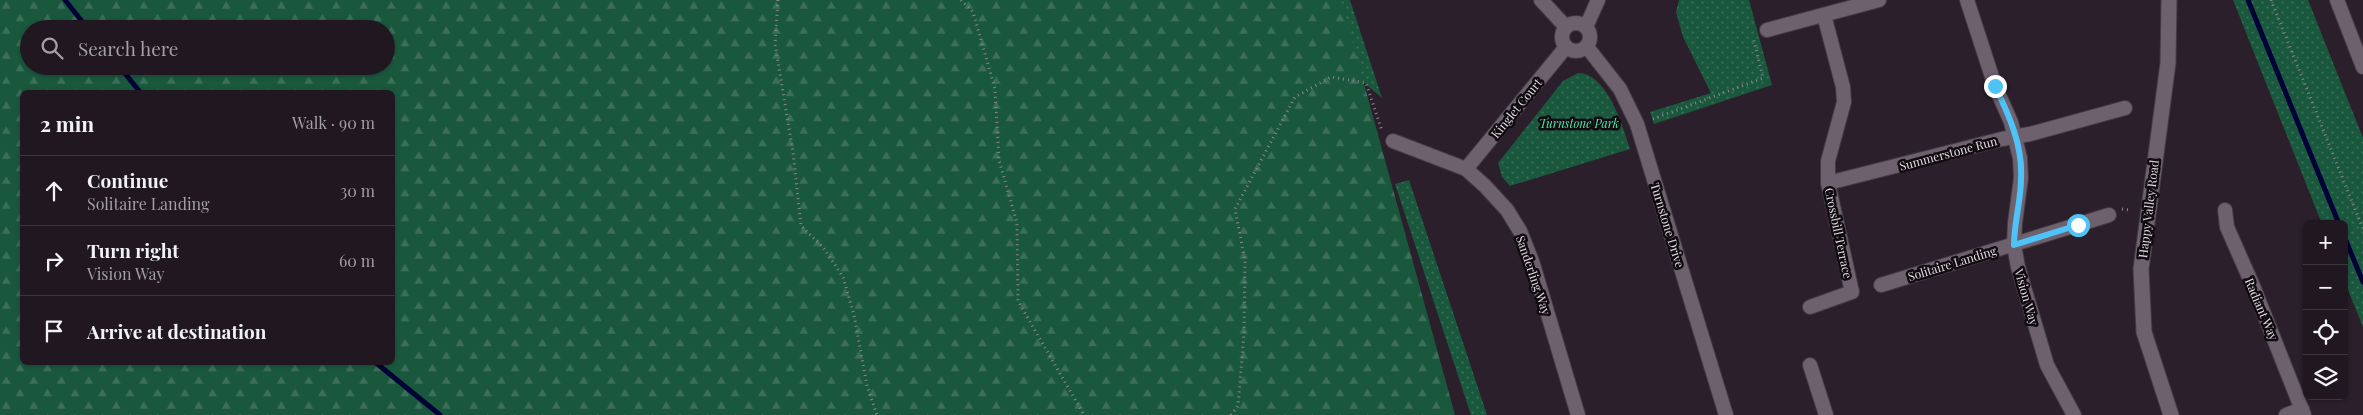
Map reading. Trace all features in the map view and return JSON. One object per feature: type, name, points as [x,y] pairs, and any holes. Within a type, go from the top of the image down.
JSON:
[{"type":"main road","name":"Happy Valley Road","points":[[2169,0],[2168,63],[2141,269],[2144,332],[2171,415]]},
{"type":"street","points":[[1541,0],[1566,27]]},
{"type":"street","points":[[1586,27],[1598,0]]},
{"type":"street","points":[[1767,30],[1879,0]]},
{"type":"street","name":"Vision Way","points":[[1967,0],[1995,86],[2016,137],[2022,178],[2014,223],[2014,245],[2018,267],[2046,365],[2074,415]]},
{"type":"street","points":[[2336,0],[2363,67]]},
{"type":"street","name":"Crossbill Terrace","points":[[1810,307],[1852,292],[1828,183],[1828,161],[1844,102],[1843,87],[1824,15]]},
{"type":"street","points":[[1579,22],[1586,27],[1590,40],[1587,47],[1580,51],[1572,51],[1566,47],[1562,34],[1566,27],[1572,23],[1579,22]]},
{"type":"street","name":"Kinglet Court","points":[[1466,169],[1566,47]]},
{"type":"street","name":"Turnstone Drive","points":[[1587,47],[1620,89],[1637,124],[1726,415]]},
{"type":"street","name":"Summerstone Run","points":[[1828,183],[2125,108]]},
{"type":"street","name":"Sanderling Way","points":[[1389,138],[1466,169],[1507,210],[1520,231],[1532,261],[1578,415]]},
{"type":"street","name":"Radiant Way","points":[[2225,210],[2227,227],[2253,286],[2303,412],[2286,415]]},
{"type":"street","name":"Solitaire Landing","points":[[1881,285],[2109,215]]},
{"type":"street","points":[[1810,365],[1826,415]]},
{"type":"path","points":[[778,0],[775,44],[793,152],[801,226],[823,246],[843,277],[854,315],[867,386],[877,415]]},
{"type":"path","points":[[961,0],[973,12],[995,89],[999,160],[1017,223],[1018,301],[1084,415]]},
{"type":"path","points":[[2271,0],[2363,229]]},
{"type":"path","points":[[1653,119],[1763,78],[1754,47]]},
{"type":"path","points":[[1232,415],[1238,406],[1244,334],[1245,261],[1235,209],[1295,97],[1331,77],[1366,83],[1389,138]]},
{"type":"path","points":[[2123,209],[2129,210]]},
{"type":"green space","points":[[0,0],[1341,0],[1455,415],[0,415]]},
{"type":"green space","points":[[1334,0],[1350,0],[1382,98],[1361,80]]},
{"type":"green space","name":"Turnstone Park","points":[[1679,0],[1749,0],[1772,85],[1654,124],[1650,112],[1711,93],[1683,37],[1676,12]]},
{"type":"green space","points":[[2233,0],[2308,0],[2363,138],[2363,327],[2348,290],[2348,220],[2320,220]]},
{"type":"green space","name":"Turnstone Park","points":[[1578,73],[1588,75],[1605,91],[1618,115],[1630,149],[1510,186],[1502,177],[1498,163],[1563,81]]},
{"type":"green space","points":[[1409,180],[1487,415],[1471,415],[1395,184]]},
{"type":"waterway","points":[[65,0],[81,20]]},
{"type":"waterway","points":[[2248,0],[2337,220]]},
{"type":"waterway","points":[[126,75],[138,90]]},
{"type":"waterway","points":[[2348,246],[2363,282]]},
{"type":"waterway","points":[[379,365],[440,415]]},
{"type":"route","points":[[1995,86],[2011,122],[2020,158],[2022,178],[2020,200],[2014,223],[2014,245],[2078,225]]}]
